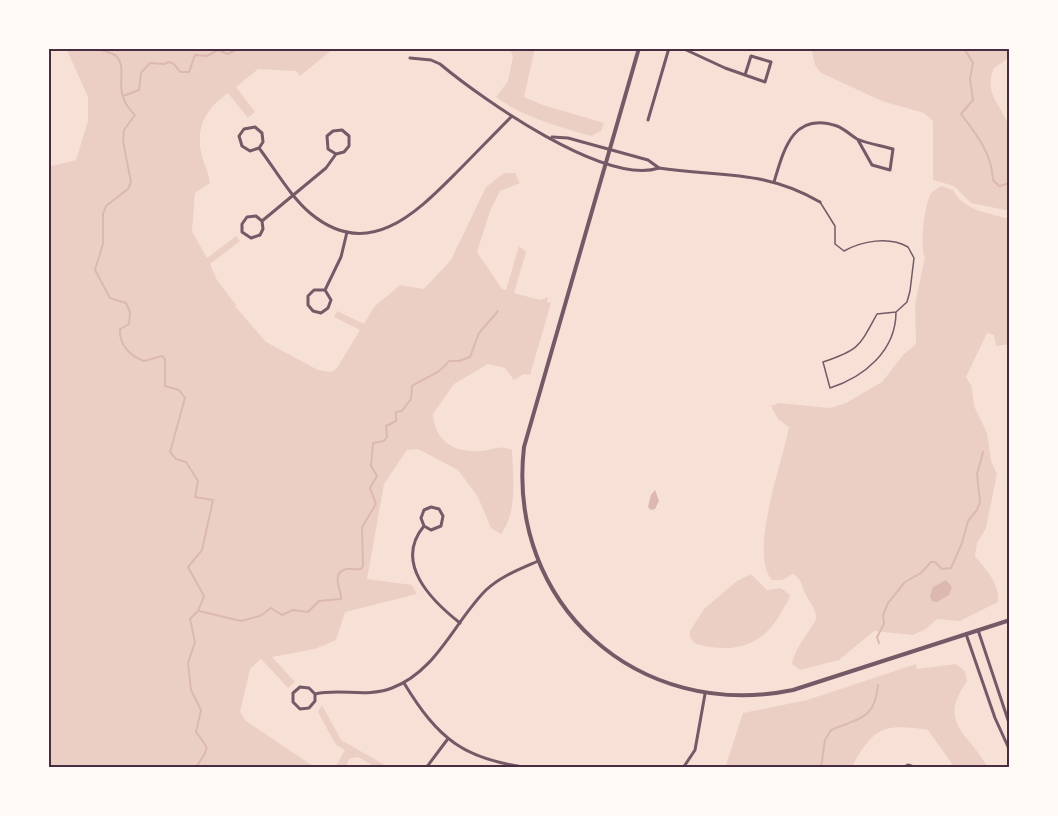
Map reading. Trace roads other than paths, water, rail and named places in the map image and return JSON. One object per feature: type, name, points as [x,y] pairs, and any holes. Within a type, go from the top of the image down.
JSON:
[{"type":"street","points":[[639,48],[524,447],[522,501],[531,542],[538,561],[565,608],[604,648],[646,674],[705,694],[752,696],[793,690],[1010,620]]},
{"type":"street","points":[[648,120],[669,48]]},
{"type":"street","points":[[682,48],[745,75],[765,82],[771,62],[752,56],[745,75]]},
{"type":"street","points":[[410,58],[431,60],[440,64],[511,117],[550,136],[562,148],[645,173],[659,168],[741,174],[774,182],[820,202]]},
{"type":"street","points":[[259,148],[294,195],[315,217],[347,232],[382,230],[410,217],[511,117]]},
{"type":"street","points":[[774,182],[793,134],[807,125],[823,123],[840,127],[858,140],[893,149],[890,170],[872,165],[858,140]]},
{"type":"street","points":[[255,127],[262,133],[263,142],[259,148],[250,151],[242,146],[239,136],[244,129],[255,127]]},
{"type":"street","points":[[262,221],[326,168],[336,153],[344,152],[349,146],[349,136],[342,130],[333,131],[326,140],[328,149],[336,153]]},
{"type":"street","points":[[550,136],[568,138],[648,160],[659,168]]},
{"type":"street","points":[[256,216],[262,221],[263,229],[260,235],[251,238],[242,232],[242,224],[247,217],[256,216]]},
{"type":"street","points":[[325,290],[341,257],[347,232]]},
{"type":"street","points":[[314,290],[325,290],[330,296],[328,308],[321,313],[313,311],[308,305],[308,296],[314,290]]},
{"type":"street","points":[[424,526],[431,530],[441,526],[444,519],[440,509],[431,507],[424,510],[421,518],[424,526],[415,546],[417,577],[430,598],[460,623]]},
{"type":"street","points":[[315,694],[315,701],[309,708],[300,709],[293,702],[293,693],[300,687],[309,688],[315,694],[372,693],[404,683],[434,657],[488,589],[511,573],[538,561]]},
{"type":"street","points":[[978,630],[1010,726]]},
{"type":"street","points":[[966,634],[995,718],[1010,751]]},
{"type":"street","points":[[404,683],[425,717],[447,740],[459,748],[492,761],[531,768]]},
{"type":"street","points":[[683,768],[695,750],[705,694]]},
{"type":"street","points":[[426,768],[447,740]]},
{"type":"street","points":[[902,768],[908,765],[917,768]]},
{"type":"lane","points":[[820,202],[835,226],[835,244],[844,251],[863,243],[893,241],[903,244],[912,252],[914,264],[909,297],[896,312],[896,324],[891,338],[873,364],[850,382],[830,388],[823,362],[857,348],[877,314],[896,312]]},
{"type":"waterway","points":[[96,48],[117,57],[121,69],[123,98],[135,115],[124,130],[123,141],[131,182],[128,189],[106,206],[103,214],[103,244],[95,270],[110,298],[126,303],[130,312],[129,324],[120,329],[121,340],[126,349],[144,361],[162,356],[165,359],[165,386],[179,390],[185,398],[170,452],[176,459],[186,462],[198,481],[195,497],[213,500],[202,550],[188,567],[204,596],[198,611],[190,619],[195,642],[188,663],[191,690],[201,710],[196,732],[206,747],[196,768]]},
{"type":"waterway","points":[[123,96],[139,90],[141,73],[150,63],[169,62],[174,64],[180,72],[189,72],[195,55],[207,56],[218,50],[228,54],[239,48]]},
{"type":"waterway","points":[[964,48],[973,63],[970,79],[973,100],[961,114],[987,153],[993,180],[999,186],[1010,183]]},
{"type":"waterway","points":[[199,611],[241,621],[260,616],[271,608],[282,615],[293,610],[308,612],[319,601],[341,599],[339,575],[346,569],[361,569],[363,566],[362,527],[376,504],[370,488],[377,476],[371,466],[373,443],[384,441],[387,437],[386,426],[396,421],[396,412],[402,411],[411,399],[412,386],[436,373],[449,361],[459,361],[470,357],[479,333],[498,311]]},
{"type":"waterway","points":[[879,643],[877,637],[884,624],[883,615],[888,603],[905,582],[921,573],[931,562],[935,562],[942,569],[951,568],[962,543],[968,521],[980,502],[977,474],[983,452]]},
{"type":"waterway","points":[[821,768],[825,740],[831,730],[864,716],[873,705],[878,685]]}]
